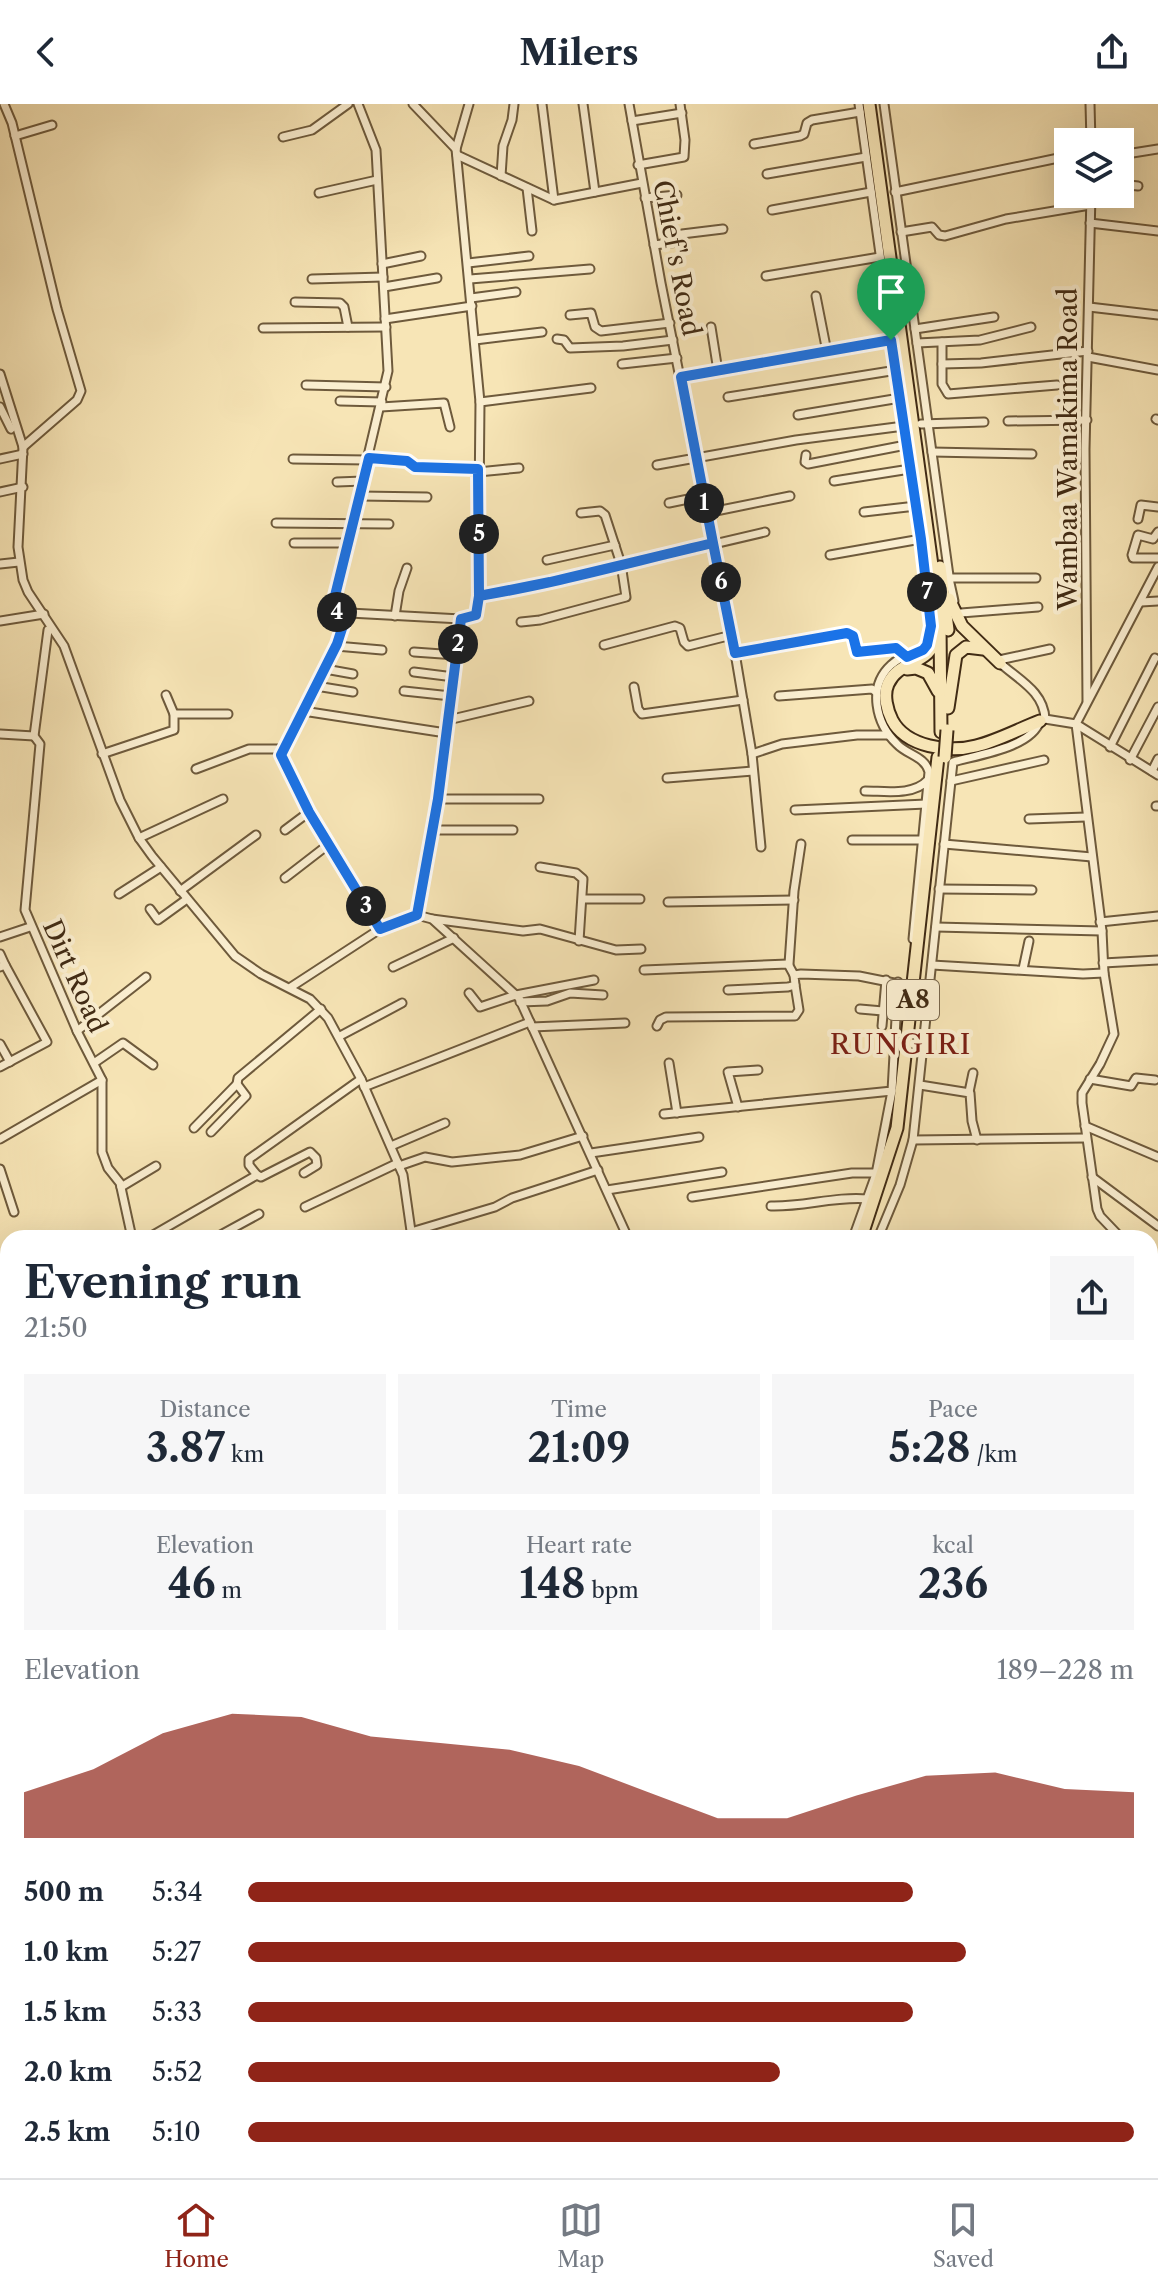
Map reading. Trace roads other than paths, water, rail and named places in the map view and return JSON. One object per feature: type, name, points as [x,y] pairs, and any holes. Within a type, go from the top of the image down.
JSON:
[{"type":"highway","name":"A8","points":[[865,106],[886,155],[901,316],[931,558],[946,611],[949,674],[904,1119],[895,1160],[871,1230]]},
{"type":"highway","name":"A8","points":[[865,106],[884,247],[924,424],[936,504],[931,591],[940,624],[945,711]]},
{"type":"highway","points":[[931,558],[962,626],[999,661]]},
{"type":"highway","points":[[940,624],[937,641],[929,654],[899,671],[889,683],[884,714],[897,728],[909,739],[953,748],[977,746],[1042,720]]},
{"type":"highway","points":[[945,711],[956,655],[966,647],[987,652]]},
{"type":"highway","points":[[899,671],[916,668],[928,673],[937,685],[945,711]]},
{"type":"highway","name":"A8","points":[[864,1230],[897,1128],[911,986],[942,757]]},
{"type":"street","points":[[283,137],[312,130],[348,104]]},
{"type":"street","points":[[358,104],[375,146],[388,371],[331,612],[461,619],[476,615],[479,596],[480,402],[456,152],[469,104]]},
{"type":"street","points":[[413,104],[456,152],[554,200],[642,183]]},
{"type":"street","points":[[501,176],[503,146],[514,104]]},
{"type":"street","points":[[542,104],[554,200]]},
{"type":"street","points":[[583,104],[595,192]]},
{"type":"street","name":"Chief's Road","points":[[629,104],[638,165],[732,635],[752,754],[761,847]]},
{"type":"street","points":[[884,104],[886,155],[901,232],[901,316],[891,340],[921,539],[931,558]]},
{"type":"street","points":[[1090,104],[1091,128]]},
{"type":"street","points":[[0,459],[23,450],[77,400],[81,391],[57,309],[8,105]]},
{"type":"street","points":[[754,144],[800,136],[812,120],[865,106],[866,157],[884,247],[880,257],[901,316],[915,329],[924,424],[932,452],[936,504],[952,595],[961,613],[999,661],[1038,695],[1043,705],[1042,720],[1035,732],[982,756],[954,760],[913,1140],[900,1185],[881,1230]]},
{"type":"street","points":[[632,121],[681,108],[684,157],[638,165]]},
{"type":"street","points":[[15,136],[52,125]]},
{"type":"street","points":[[1134,153],[1158,149]]},
{"type":"street","points":[[767,174],[866,157]]},
{"type":"street","points":[[895,192],[1054,159]]},
{"type":"street","points":[[319,193],[377,180]]},
{"type":"street","points":[[1134,186],[1138,186]]},
{"type":"street","points":[[527,188],[532,231]]},
{"type":"street","points":[[772,210],[871,192]]},
{"type":"street","points":[[645,198],[677,195]]},
{"type":"street","points":[[901,232],[932,227],[939,235],[945,236],[1015,217],[1071,208]]},
{"type":"street","name":"Wambaa Wamakima Road","points":[[1087,703],[1090,208]]},
{"type":"street","points":[[1090,223],[1158,231]]},
{"type":"street","points":[[654,245],[678,242],[682,234],[723,229]]},
{"type":"street","points":[[382,264],[421,256]]},
{"type":"street","points":[[468,263],[529,256]]},
{"type":"street","points":[[766,276],[880,257]]},
{"type":"street","points":[[470,279],[590,269]]},
{"type":"street","points":[[312,279],[383,277]]},
{"type":"street","points":[[384,287],[437,278]]},
{"type":"street","points":[[263,328],[348,327],[386,323],[516,292]]},
{"type":"street","points":[[816,296],[827,352]]},
{"type":"street","points":[[295,302],[340,303],[344,307],[348,327]]},
{"type":"street","points":[[1089,307],[1158,315]]},
{"type":"street","points":[[570,315],[591,313],[597,330],[601,331],[670,323]]},
{"type":"street","points":[[915,329],[994,317]]},
{"type":"street","points":[[711,327],[718,371]]},
{"type":"street","points":[[917,343],[980,340],[1031,327]]},
{"type":"street","points":[[474,339],[526,331]]},
{"type":"street","points":[[474,339],[542,332]]},
{"type":"street","points":[[557,339],[564,340],[570,348],[673,340]]},
{"type":"street","points":[[681,377],[891,340]]},
{"type":"street","points":[[942,342],[942,384],[948,394],[1057,385]]},
{"type":"street","points":[[942,364],[1088,354],[1158,370]]},
{"type":"street","points":[[622,364],[677,358]]},
{"type":"street","points":[[728,397],[897,370]]},
{"type":"street","points":[[0,374],[10,402],[14,428]]},
{"type":"street","points":[[306,385],[386,387]]},
{"type":"street","points":[[480,402],[591,388]]},
{"type":"street","points":[[798,415],[900,398]]},
{"type":"street","points":[[340,401],[444,403],[450,427]]},
{"type":"street","points":[[10,402],[0,406],[23,450],[19,562],[28,592],[64,646],[120,800],[139,838],[235,956],[261,974],[291,987],[321,1009],[340,1036],[399,1164],[407,1188],[411,1230]]},
{"type":"street","points":[[1008,421],[1087,420]]},
{"type":"street","points":[[924,424],[984,422]]},
{"type":"street","points":[[657,465],[904,426]]},
{"type":"street","points":[[0,433],[14,428]]},
{"type":"street","points":[[806,455],[805,462],[808,464],[906,445]]},
{"type":"street","points":[[932,452],[1032,454]]},
{"type":"street","points":[[293,459],[407,461],[415,467],[478,471],[519,468]]},
{"type":"street","points":[[834,481],[910,469]]},
{"type":"street","points":[[337,482],[363,481]]},
{"type":"street","points":[[0,492],[23,487]]},
{"type":"street","points":[[360,496],[427,497]]},
{"type":"street","points":[[669,503],[703,496]]},
{"type":"street","points":[[706,513],[790,496]]},
{"type":"street","points":[[1138,519],[1141,505],[1158,507]]},
{"type":"street","points":[[864,512],[916,506]]},
{"type":"street","points":[[521,622],[622,600],[626,595],[621,564],[603,512],[581,513]]},
{"type":"street","points":[[276,523],[389,524]]},
{"type":"street","points":[[479,596],[765,532]]},
{"type":"street","points":[[1158,532],[1153,539],[1139,534],[1132,555],[1133,558],[1158,558]]},
{"type":"street","points":[[830,555],[921,539]]},
{"type":"street","points":[[294,543],[348,543]]},
{"type":"street","points":[[547,560],[615,545]]},
{"type":"street","points":[[0,564],[19,562]]},
{"type":"street","points":[[1114,1230],[1099,1214],[1081,1098],[1114,1034],[1104,973],[1076,724],[1158,567]]},
{"type":"street","points":[[395,616],[407,568]]},
{"type":"street","points":[[949,578],[1036,578]]},
{"type":"street","points":[[794,975],[827,974],[886,980],[911,986],[928,766],[903,750],[888,735],[876,692],[891,665],[923,650],[930,639],[931,591]]},
{"type":"street","points":[[1141,602],[1158,601]]},
{"type":"street","points":[[961,613],[1038,607]]},
{"type":"street","points":[[347,613],[336,646],[283,749],[282,760],[309,812],[380,929]]},
{"type":"street","points":[[0,621],[44,614]]},
{"type":"street","points":[[417,915],[438,799],[461,619]]},
{"type":"street","points":[[604,645],[675,626],[680,628],[688,646],[732,635]]},
{"type":"street","name":"Dirt Road","points":[[48,630],[34,736],[40,744],[25,903],[30,927],[102,1080],[102,1152],[121,1188],[130,1230]]},
{"type":"street","points":[[735,653],[847,633],[853,636],[857,652],[896,648],[907,657]]},
{"type":"street","points":[[336,646],[382,650]]},
{"type":"street","points":[[999,661],[1050,649]]},
{"type":"street","points":[[414,652],[456,655]]},
{"type":"street","points":[[1110,747],[1155,658]]},
{"type":"street","points":[[325,669],[353,674]]},
{"type":"street","points":[[414,672],[454,677]]},
{"type":"street","points":[[316,686],[353,692]]},
{"type":"street","points":[[634,687],[638,709],[642,714],[743,700]]},
{"type":"street","points":[[779,696],[872,689],[876,692]]},
{"type":"street","points":[[404,691],[451,696]]},
{"type":"street","points":[[102,754],[174,730],[174,714],[166,695]]},
{"type":"street","points":[[448,720],[529,701]]},
{"type":"street","points":[[1130,760],[1158,707]]},
{"type":"street","points":[[303,711],[446,733]]},
{"type":"street","points":[[174,714],[228,714]]},
{"type":"street","points":[[1042,720],[1076,724],[1155,773],[1158,759]]},
{"type":"street","points":[[0,734],[34,736]]},
{"type":"street","points":[[752,754],[782,744],[857,735],[888,735]]},
{"type":"street","points":[[196,769],[249,749],[283,749]]},
{"type":"street","points":[[951,781],[1044,760]]},
{"type":"street","points":[[667,778],[753,771]]},
{"type":"street","points":[[865,791],[912,790],[928,780]]},
{"type":"street","points":[[139,838],[223,799]]},
{"type":"street","points":[[438,799],[539,799]]},
{"type":"street","points":[[795,810],[926,804]]},
{"type":"street","points":[[285,830],[309,812]]},
{"type":"street","points":[[1029,819],[1086,817]]},
{"type":"street","points":[[433,830],[513,830]]},
{"type":"street","points":[[180,891],[256,835]]},
{"type":"street","points":[[852,840],[922,840]]},
{"type":"street","points":[[285,878],[329,844]]},
{"type":"street","points":[[657,1026],[666,1017],[797,1016],[799,1010],[794,975],[789,964],[801,844]]},
{"type":"street","points":[[944,844],[1092,857]]},
{"type":"street","points":[[119,894],[161,867]]},
{"type":"street","points":[[540,867],[580,875],[584,881],[579,941]]},
{"type":"street","points":[[939,889],[1032,890]]},
{"type":"street","points":[[150,909],[158,920],[187,899]]},
{"type":"street","points":[[583,899],[640,899]]},
{"type":"street","points":[[668,902],[794,900]]},
{"type":"street","points":[[291,987],[380,929],[417,915],[523,931],[540,929],[616,950],[641,949]]},
{"type":"street","points":[[936,927],[1101,926],[1158,916]]},
{"type":"street","points":[[432,919],[518,998],[624,1230]]},
{"type":"street","points":[[0,937],[30,927]]},
{"type":"street","points":[[393,967],[454,938]]},
{"type":"street","points":[[1023,969],[1029,941]]},
{"type":"street","points":[[0,954],[2,966],[47,1042],[0,1067]]},
{"type":"street","points":[[1103,963],[1158,960]]},
{"type":"street","points":[[644,970],[789,964]]},
{"type":"street","points":[[932,965],[1104,973]]},
{"type":"street","points":[[77,1031],[146,977]]},
{"type":"street","points":[[469,993],[480,1007],[594,980]]},
{"type":"street","points":[[882,1026],[886,980]]},
{"type":"street","points":[[856,1230],[875,1173],[892,1091],[898,982]]},
{"type":"street","points":[[728,990],[795,985]]},
{"type":"street","points":[[518,998],[547,1001],[570,993],[603,995]]},
{"type":"street","points":[[340,1036],[402,1003]]},
{"type":"street","points":[[194,1128],[242,1075],[321,1009]]},
{"type":"street","points":[[860,1009],[883,1011]]},
{"type":"street","points":[[257,1175],[249,1165],[249,1159],[362,1083],[531,1024],[625,1023]]},
{"type":"street","points":[[94,1063],[123,1043],[153,1065]]},
{"type":"street","points":[[0,1044],[10,1062]]},
{"type":"street","points":[[669,1063],[677,1113]]},
{"type":"street","points":[[738,1107],[728,1072],[758,1070]]},
{"type":"street","points":[[973,1073],[969,1092],[977,1140]]},
{"type":"street","points":[[1090,1079],[1131,1086],[1136,1078],[1155,1080]]},
{"type":"street","points":[[0,1139],[102,1080]]},
{"type":"street","points":[[211,1132],[246,1096],[237,1084]]},
{"type":"street","points":[[920,1085],[969,1092]]},
{"type":"street","points":[[664,1114],[892,1091]]},
{"type":"street","points":[[391,1146],[445,1123]]},
{"type":"street","points":[[1085,1126],[1158,1157]]},
{"type":"street","points":[[305,1207],[399,1164],[425,1157],[452,1162],[520,1155],[583,1136]]},
{"type":"street","points":[[591,1153],[699,1137]]},
{"type":"street","points":[[913,1140],[1086,1138]]},
{"type":"street","points":[[162,1230],[257,1175],[263,1176],[310,1152],[316,1158],[317,1165],[304,1173]]},
{"type":"street","points":[[121,1188],[156,1166]]},
{"type":"street","points":[[0,1169],[14,1212]]},
{"type":"street","points":[[426,1230],[598,1170]]},
{"type":"street","points":[[607,1190],[722,1172]]},
{"type":"street","points":[[692,1197],[852,1173],[875,1173]]},
{"type":"street","points":[[1092,1177],[1158,1226]]},
{"type":"street","points":[[771,1206],[792,1207],[841,1198],[868,1199]]},
{"type":"street","points":[[230,1230],[259,1214]]},
{"type":"district","name":"RUNGIRI","points":[[901,1044]]}]
